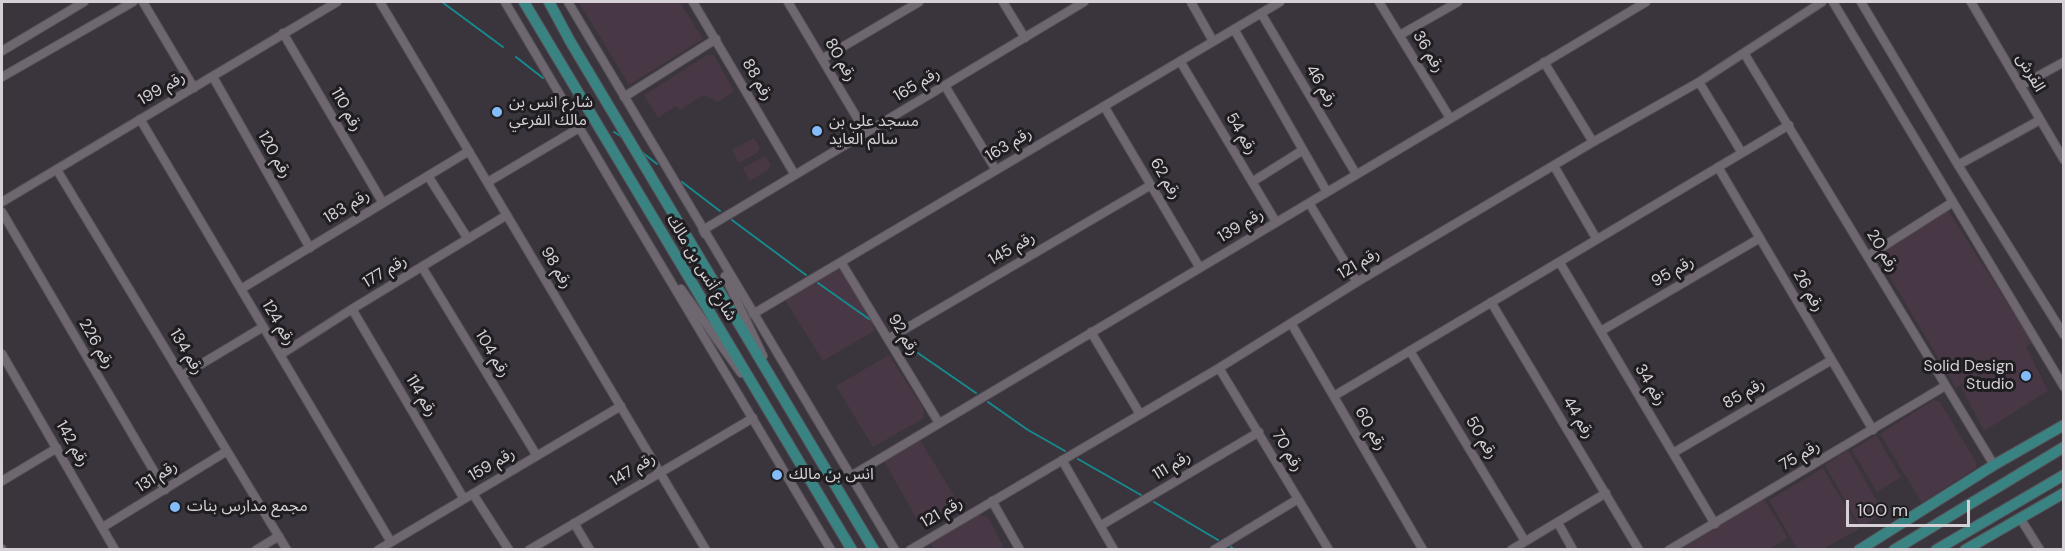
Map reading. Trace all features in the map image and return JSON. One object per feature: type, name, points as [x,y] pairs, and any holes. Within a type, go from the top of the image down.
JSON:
[{"type":"main road","name":"شارع أنس بن مالك","points":[[524,2],[852,549]]},
{"type":"main road","name":"شارع أنس بن مالك","points":[[549,2],[570,41],[874,549]]},
{"type":"main road","points":[[1868,549],[1994,465],[2064,425]]},
{"type":"main road","points":[[1894,549],[2064,447]]},
{"type":"main road","points":[[1936,549],[2064,475]]},
{"type":"main road","points":[[1965,549],[2064,493]]},
{"type":"main road","points":[[1859,549],[1894,530]]},
{"type":"street","points":[[2,51],[84,2]]},
{"type":"street","points":[[2,77],[133,2]]},
{"type":"street","points":[[143,2],[194,88]]},
{"type":"street","name":"رقم 199","points":[[2,202],[337,2]]},
{"type":"street","name":"رقم 98","points":[[380,2],[706,549]]},
{"type":"street","points":[[505,2],[831,549]]},
{"type":"street","points":[[567,2],[895,549]]},
{"type":"street","name":"رقم 88","points":[[693,2],[795,175]]},
{"type":"street","name":"رقم 80","points":[[788,2],[866,133]]},
{"type":"street","points":[[822,59],[919,2]]},
{"type":"street","points":[[1003,2],[1025,38]]},
{"type":"street","name":"رقم 165","points":[[703,230],[1084,2]]},
{"type":"street","points":[[1191,2],[1213,40]]},
{"type":"street","name":"رقم 163","points":[[753,314],[1280,2]]},
{"type":"street","name":"رقم 36","points":[[1379,2],[1450,118]]},
{"type":"street","points":[[1400,35],[1458,2]]},
{"type":"street","name":"رقم 139","points":[[851,476],[1646,2]]},
{"type":"street","name":"رقم 121","points":[[910,549],[1219,368],[1357,282],[1699,81],[1822,2]]},
{"type":"street","points":[[1833,2],[2064,387]]},
{"type":"street","points":[[1861,2],[1958,165],[2064,335]]},
{"type":"street","name":"الفرش","points":[[1971,2],[2064,160]]},
{"type":"street","name":"رقم 46","points":[[1261,13],[1356,174]]},
{"type":"street","points":[[1234,29],[1327,192]]},
{"type":"street","name":"رقم 110","points":[[283,33],[383,203]]},
{"type":"street","points":[[624,97],[716,39]]},
{"type":"street","name":"رقم 20","points":[[1744,53],[1994,465]]},
{"type":"street","name":"رقم 54","points":[[1180,61],[1276,222]]},
{"type":"street","points":[[1544,62],[1593,142]]},
{"type":"street","points":[[2020,86],[2064,62]]},
{"type":"street","name":"رقم 120","points":[[213,77],[310,248]]},
{"type":"street","points":[[1699,81],[1742,153]]},
{"type":"street","points":[[945,86],[996,170]]},
{"type":"street","name":"رقم 62","points":[[1104,106],[1200,268]]},
{"type":"street","name":"رقم 124","points":[[140,119],[391,542]]},
{"type":"street","points":[[1958,165],[2040,120]]},
{"type":"street","points":[[1334,396],[1789,125]]},
{"type":"street","points":[[488,182],[579,128]]},
{"type":"street","points":[[1252,182],[1303,150]]},
{"type":"street","name":"رقم 183","points":[[240,289],[469,151]]},
{"type":"street","points":[[1554,166],[1596,238]]},
{"type":"street","name":"رقم 26","points":[[1718,167],[1830,361],[1873,430]]},
{"type":"street","name":"رقم 134","points":[[57,170],[287,549]]},
{"type":"street","points":[[428,176],[468,239]]},
{"type":"street","name":"رقم 145","points":[[888,339],[1151,185]]},
{"type":"street","points":[[1868,256],[1953,202]]},
{"type":"street","points":[[1309,203],[1357,282]]},
{"type":"street","name":"رقم 226","points":[[2,212],[165,490]]},
{"type":"street","name":"رقم 177","points":[[280,355],[507,215]]},
{"type":"street","points":[[703,230],[786,404]]},
{"type":"street","points":[[641,232],[777,424]]},
{"type":"street","name":"رقم 95","points":[[1601,331],[1760,238]]},
{"type":"street","name":"رقم 92","points":[[841,262],[939,423]]},
{"type":"street","name":"رقم 34","points":[[1560,262],[1715,524]]},
{"type":"street","name":"رقم 104","points":[[422,267],[537,456]]},
{"type":"street","name":"رقم 44","points":[[1491,302],[1639,549]]},
{"type":"street","name":"رقم 114","points":[[352,309],[464,499]]},
{"type":"street","name":"رقم 60","points":[[1291,324],[1423,549]]},
{"type":"street","points":[[183,375],[263,327]]},
{"type":"street","points":[[1091,332],[1140,414]]},
{"type":"street","name":"رقم 50","points":[[1410,351],[1526,541]]},
{"type":"street","name":"رقم 142","points":[[2,354],[116,549]]},
{"type":"street","name":"رقم 85","points":[[1673,453],[1830,361]]},
{"type":"street","name":"رقم 70","points":[[1219,368],[1329,549]]},
{"type":"street","name":"رقم 75","points":[[1668,549],[1715,524],[1945,386]]},
{"type":"street","name":"رقم 159","points":[[378,549],[621,406]]},
{"type":"street","name":"رقم 147","points":[[529,549],[753,418]]},
{"type":"street","name":"رقم 111","points":[[1100,526],[1258,432]]},
{"type":"street","points":[[2,481],[57,448]]},
{"type":"street","name":"رقم 131","points":[[103,527],[227,451]]},
{"type":"street","points":[[1062,460],[1114,549]]},
{"type":"street","points":[[1511,549],[1606,493]]},
{"type":"street","points":[[473,494],[508,549]]},
{"type":"street","points":[[1214,549],[1298,499]]},
{"type":"street","points":[[992,501],[1020,549]]},
{"type":"street","points":[[2020,518],[2040,549]]},
{"type":"street","points":[[574,523],[590,549]]},
{"type":"street","points":[[1558,523],[1573,549]]},
{"type":"street","points":[[256,549],[279,536]]},
{"type":"shaded area","points":[[579,2],[680,2],[703,39],[629,85]]},
{"type":"shaded area","points":[[707,55],[714,55],[734,91],[718,102],[704,95],[680,110],[676,106],[658,118],[644,95]]},
{"type":"shaded area","points":[[754,138],[760,147],[757,153],[739,163],[732,150]]},
{"type":"shaded area","points":[[765,156],[771,165],[768,170],[750,181],[743,168]]},
{"type":"shaded area","points":[[1947,209],[2033,343],[2026,347],[2048,391],[1984,431],[1961,387],[2018,352],[1956,388],[1876,254]]},
{"type":"shaded area","points":[[839,269],[873,322],[874,331],[823,361],[785,300]]},
{"type":"shaded area","points":[[889,355],[923,408],[924,418],[873,447],[836,386]]},
{"type":"shaded area","points":[[1933,400],[1940,402],[1976,462],[1976,468],[1922,503],[1880,434]]},
{"type":"shaded area","points":[[1876,435],[1901,477],[1877,492],[1852,450]]},
{"type":"shaded area","points":[[920,440],[958,502],[920,525],[884,461]]},
{"type":"shaded area","points":[[1848,450],[1883,512],[1861,528],[1825,465]]},
{"type":"shaded area","points":[[1823,468],[1859,529],[1823,549],[1797,549],[1769,500]]},
{"type":"shaded area","points":[[1764,499],[1788,538],[1769,549],[1680,550]]},
{"type":"shaded area","points":[[978,514],[988,517],[1005,549],[934,549],[931,543]]},
{"type":"waterway","points":[[442,2],[503,47]]},
{"type":"waterway","points":[[516,57],[543,78]]},
{"type":"waterway","points":[[614,132],[622,137]]},
{"type":"waterway","points":[[643,153],[657,164]]},
{"type":"waterway","points":[[682,182],[720,211]]},
{"type":"waterway","points":[[732,220],[806,275]]},
{"type":"waterway","points":[[818,283],[869,319]]},
{"type":"waterway","points":[[899,340],[976,393]]},
{"type":"waterway","points":[[988,402],[1028,430],[1065,451]]},
{"type":"waterway","points":[[1078,459],[1141,495]]},
{"type":"waterway","points":[[1154,502],[1218,540]]},
{"type":"waterway","points":[[1231,547],[1235,550]]},
{"type":"place","name":"شارع انس بن مالك الفرعي","points":[[497,112]]},
{"type":"place","name":"مسجد علي بن سالم العايد","points":[[817,131]]},
{"type":"place","name":"Solid Design Studio","points":[[2026,376]]},
{"type":"place","name":"انس بن مالك","points":[[777,475]]},
{"type":"place","name":"مجمع مدارس بنات","points":[[175,507]]}]
